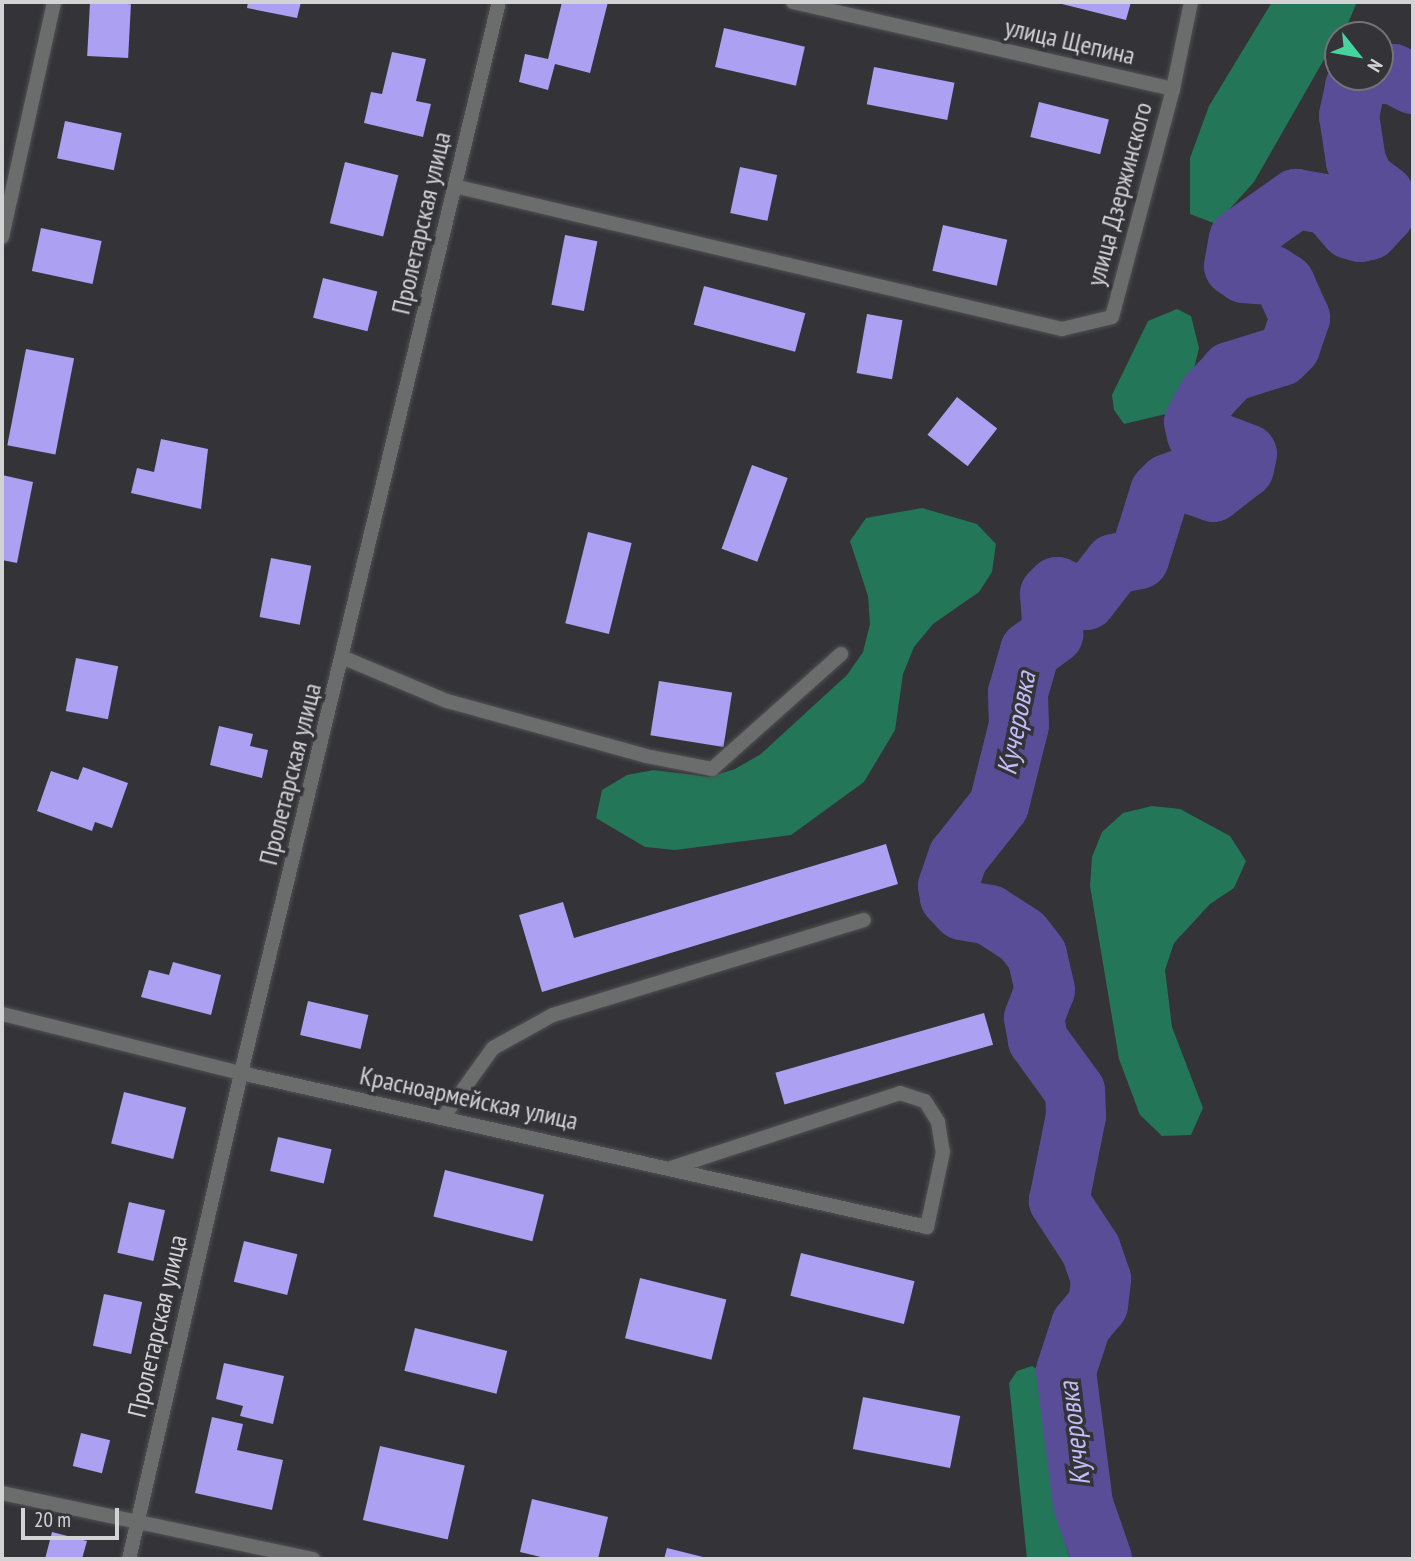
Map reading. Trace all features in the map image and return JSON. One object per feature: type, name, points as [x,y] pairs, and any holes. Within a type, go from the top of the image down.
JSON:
[{"type":"street","points":[[2,237],[54,2]]},
{"type":"street","name":"Пролетарская улица","points":[[130,1559],[241,1073],[344,658],[499,2]]},
{"type":"street","name":"улица Щепина","points":[[793,2],[823,5],[1173,89]]},
{"type":"street","name":"улица Дзержинского","points":[[454,186],[1062,329],[1112,317],[1173,89],[1191,2]]},
{"type":"street","points":[[344,658],[447,701],[646,756],[712,769],[841,654]]},
{"type":"street","points":[[444,1116],[493,1048],[553,1014],[864,920]]},
{"type":"street","name":"Красноармейская улица","points":[[2,1014],[241,1073],[444,1116],[927,1227],[943,1152],[938,1122],[925,1101],[900,1093],[671,1168]]},
{"type":"street","points":[[2,1493],[313,1559]]},
{"type":"green space","points":[[1272,2],[1357,2],[1349,21],[1324,21],[1324,60],[1254,182],[1216,224],[1190,214],[1190,158],[1209,106]]},
{"type":"green space","points":[[1177,309],[1191,316],[1199,348],[1191,381],[1170,413],[1124,424],[1114,410],[1112,395],[1148,321]]},
{"type":"green space","points":[[922,508],[977,524],[996,544],[992,572],[979,592],[933,624],[914,647],[903,674],[895,730],[864,782],[791,835],[675,850],[645,847],[596,818],[602,790],[627,775],[654,770],[709,777],[735,769],[761,754],[847,675],[863,652],[870,624],[868,596],[850,541],[866,518]]},
{"type":"green space","points":[[1152,806],[1180,809],[1230,836],[1246,861],[1234,888],[1210,904],[1174,943],[1165,970],[1172,1027],[1203,1108],[1191,1135],[1162,1136],[1140,1115],[1119,1059],[1090,886],[1092,857],[1102,832],[1123,813]]},
{"type":"green space","points":[[1032,1366],[1045,1374],[1055,1406],[1046,1435],[1059,1524],[1070,1559],[1027,1559],[1009,1383],[1017,1371]]},
{"type":"building","points":[[90,2],[131,4],[128,58],[87,56]]},
{"type":"building","points":[[248,2],[301,2],[297,18],[247,8]]},
{"type":"building","points":[[562,2],[608,2],[590,73],[555,64],[548,90],[519,82],[525,54],[548,59]]},
{"type":"building","points":[[1054,2],[1131,2],[1126,20]]},
{"type":"building","points":[[724,28],[805,47],[796,86],[715,67]]},
{"type":"building","points":[[392,52],[426,59],[416,101],[431,104],[423,137],[364,123],[371,92],[382,94]]},
{"type":"building","points":[[874,67],[954,83],[947,120],[867,104]]},
{"type":"building","points":[[1039,102],[1109,119],[1100,154],[1030,137]]},
{"type":"building","points":[[65,121],[122,133],[114,170],[57,158]]},
{"type":"building","points":[[345,162],[398,175],[383,236],[330,223]]},
{"type":"building","points":[[740,167],[777,175],[767,221],[730,213]]},
{"type":"building","points":[[943,225],[1007,240],[997,286],[932,271]]},
{"type":"building","points":[[41,228],[102,241],[92,284],[32,271]]},
{"type":"building","points":[[565,235],[597,241],[584,311],[551,305]]},
{"type":"building","points":[[323,278],[377,292],[367,331],[313,318]]},
{"type":"building","points":[[704,286],[805,313],[795,352],[694,325]]},
{"type":"building","points":[[867,314],[902,320],[892,379],[857,373]]},
{"type":"building","points":[[26,349],[74,358],[55,455],[7,445]]},
{"type":"building","points":[[957,397],[997,428],[968,466],[927,435]]},
{"type":"building","points":[[161,439],[208,449],[201,509],[131,493],[137,468],[154,472]]},
{"type":"building","points":[[752,465],[788,478],[757,562],[722,549]]},
{"type":"building","points":[[2,475],[33,482],[17,563],[2,560]]},
{"type":"building","points":[[588,532],[632,543],[609,634],[565,623]]},
{"type":"building","points":[[271,558],[311,566],[300,625],[260,617]]},
{"type":"building","points":[[76,658],[118,666],[108,719],[66,711]]},
{"type":"building","points":[[659,681],[732,693],[723,747],[650,735]]},
{"type":"building","points":[[219,726],[253,734],[250,746],[268,750],[262,778],[210,765]]},
{"type":"building","points":[[83,767],[128,783],[112,828],[95,822],[92,831],[37,811],[51,771],[78,780]]},
{"type":"building","points":[[886,844],[898,884],[542,992],[519,915],[563,902],[574,938]]},
{"type":"building","points":[[173,962],[221,975],[211,1015],[141,997],[149,970],[169,975]]},
{"type":"building","points":[[308,1001],[368,1015],[361,1049],[300,1035]]},
{"type":"building","points":[[984,1013],[993,1045],[785,1105],[775,1073]]},
{"type":"building","points":[[124,1092],[186,1107],[173,1159],[111,1143]]},
{"type":"building","points":[[278,1137],[332,1149],[324,1183],[270,1171]]},
{"type":"building","points":[[445,1170],[544,1195],[532,1241],[433,1217]]},
{"type":"building","points":[[129,1202],[165,1210],[153,1261],[117,1253]]},
{"type":"building","points":[[244,1241],[297,1254],[287,1295],[234,1282]]},
{"type":"building","points":[[801,1253],[915,1281],[904,1324],[790,1296]]},
{"type":"building","points":[[640,1278],[726,1300],[711,1360],[625,1338]]},
{"type":"building","points":[[104,1294],[142,1302],[131,1354],[93,1346]]},
{"type":"building","points":[[415,1328],[507,1351],[497,1394],[404,1371]]},
{"type":"building","points":[[224,1363],[284,1376],[273,1424],[240,1416],[243,1406],[216,1399]]},
{"type":"building","points":[[863,1397],[960,1416],[950,1468],[853,1449]]},
{"type":"building","points":[[212,1417],[243,1424],[237,1450],[283,1460],[272,1510],[195,1493]]},
{"type":"building","points":[[81,1433],[110,1440],[102,1473],[73,1466]]},
{"type":"building","points":[[380,1446],[465,1466],[448,1540],[363,1520]]},
{"type":"building","points":[[532,1499],[608,1517],[598,1559],[549,1559],[520,1552]]},
{"type":"building","points":[[52,1532],[87,1541],[82,1559],[45,1559]]},
{"type":"building","points":[[667,1548],[707,1558],[707,1559],[664,1559]]},
{"type":"waterway","name":"Кучеровка","points":[[1394,74],[1413,84]]},
{"type":"waterway","name":"Кучеровка","points":[[1102,1559],[1083,1504],[1066,1371],[1081,1325],[1098,1305],[1101,1279],[1091,1250],[1059,1201],[1076,1116],[1075,1091],[1038,1040],[1034,1018],[1045,990],[1037,955],[1022,936],[990,915],[962,910],[950,897],[948,886],[958,857],[999,805],[1019,725],[1018,693],[1030,651],[1053,634],[1050,594],[1057,587],[1086,600],[1114,564],[1139,559],[1160,492],[1168,484],[1179,480],[1213,492],[1244,468],[1247,454],[1197,435],[1194,422],[1208,396],[1230,372],[1281,356],[1290,347],[1300,318],[1285,284],[1271,275],[1244,273],[1234,266],[1239,239],[1296,199],[1329,205],[1350,229],[1360,232],[1369,230],[1384,214],[1384,195],[1364,180],[1356,161],[1349,116],[1354,91]]}]
